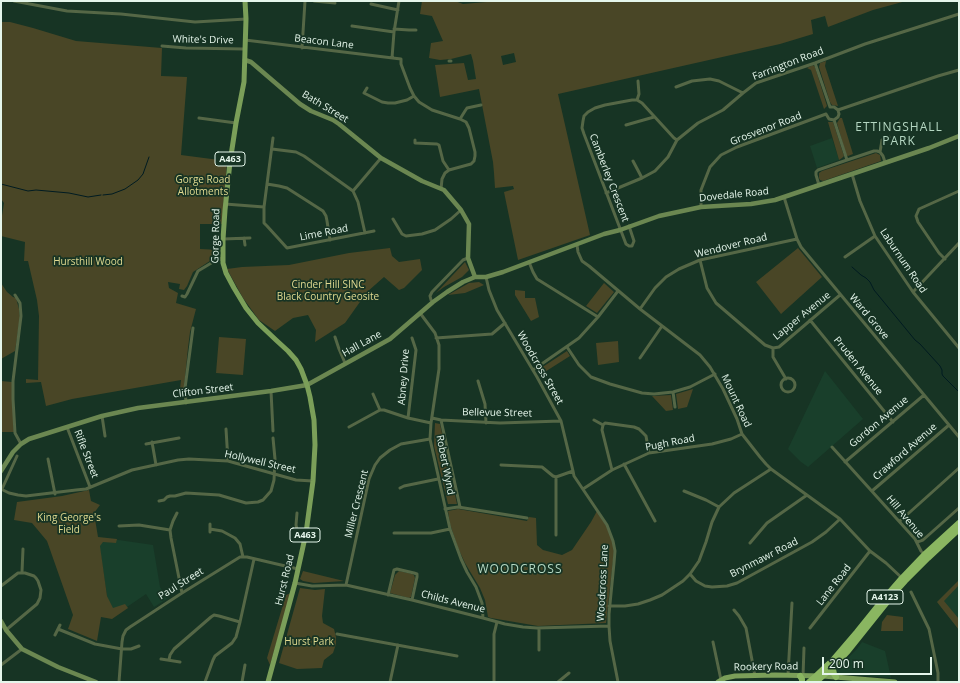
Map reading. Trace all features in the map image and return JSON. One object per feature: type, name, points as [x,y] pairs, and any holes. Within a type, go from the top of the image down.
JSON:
[{"type":"highway","name":"A4123","points":[[809,682],[819,678],[834,666],[859,638],[924,555],[959,522]]},
{"type":"highway","name":"A4123","points":[[819,678],[882,601],[959,529]]},
{"type":"highway","points":[[834,666],[836,677]]},
{"type":"main road","name":"A463","points":[[245,1],[245,60]]},
{"type":"main road","name":"Gorge Road","points":[[245,60],[244,86],[236,123],[225,204],[223,258],[226,273],[246,308],[258,323],[296,360],[307,385]]},
{"type":"main road","name":"Hurst Road","points":[[268,682],[295,583],[306,533],[313,481],[315,445],[314,420],[307,385]]},
{"type":"main road","name":"Rookery Road","points":[[719,681],[735,676],[788,675],[801,678],[836,677],[895,682]]},
{"type":"street","points":[[14,1],[67,11],[121,14],[195,22],[246,19]]},
{"type":"street","points":[[302,48],[305,1]]},
{"type":"street","points":[[314,1],[335,3]]},
{"type":"street","points":[[392,58],[394,30],[400,1]]},
{"type":"street","points":[[371,4],[398,10]]},
{"type":"street","name":"Farrington Road","points":[[606,193],[655,171],[668,157],[677,140],[698,123],[723,110],[756,83],[865,44],[959,14]]},
{"type":"street","points":[[352,26],[394,30],[416,30]]},
{"type":"street","name":"Beacon Lane","points":[[245,40],[401,59],[401,64],[414,96]]},
{"type":"street","name":"White's Drive","points":[[162,46],[245,49]]},
{"type":"street","name":"Bath Street","points":[[245,60],[251,62],[300,104],[311,111],[333,120],[381,158],[422,181],[441,189]]},
{"type":"street","points":[[815,63],[830,107]]},
{"type":"street","points":[[830,107],[834,107],[838,110],[959,70]]},
{"type":"street","points":[[676,87],[692,82],[710,79],[719,81],[743,93]]},
{"type":"street","points":[[638,81],[639,94],[637,100],[642,103],[677,140]]},
{"type":"street","points":[[367,88],[364,93],[382,102],[395,103],[407,100],[414,96],[419,102],[432,110],[466,122],[469,128],[475,158],[471,164],[448,170],[442,179],[441,189],[444,190],[454,201],[469,224],[468,258],[476,277]]},
{"type":"street","name":"Camberley Crescent","points":[[629,226],[634,241],[632,246],[626,244],[620,230],[582,128],[584,116],[595,108],[637,100]]},
{"type":"street","points":[[460,119],[467,108],[481,105]]},
{"type":"street","points":[[830,107],[826,111],[826,114],[829,119],[834,120]]},
{"type":"street","points":[[834,120],[838,117],[838,110]]},
{"type":"street","name":"Grosvenor Road","points":[[702,207],[701,190],[710,167],[721,155],[737,146],[826,114]]},
{"type":"street","points":[[626,126],[654,117]]},
{"type":"street","points":[[199,118],[236,123]]},
{"type":"street","points":[[834,120],[846,160]]},
{"type":"street","name":"Dovedale Road","points":[[577,245],[604,234],[659,216],[702,207],[762,203],[784,197],[929,148],[959,136]]},
{"type":"street","points":[[885,162],[880,152],[880,140],[888,137]]},
{"type":"street","points":[[225,204],[264,207],[273,138]]},
{"type":"street","points":[[415,140],[415,143],[439,145],[443,161],[448,170]]},
{"type":"street","points":[[272,149],[296,152],[304,156],[353,192],[381,158]]},
{"type":"street","points":[[819,185],[816,175],[818,170],[874,151],[880,152]]},
{"type":"street","points":[[633,161],[642,178]]},
{"type":"street","name":"Laburnum Road","points":[[852,174],[860,201],[876,236],[913,292],[959,348]]},
{"type":"street","points":[[267,184],[287,188],[323,212],[326,216],[330,240]]},
{"type":"street","points":[[945,259],[939,253],[918,222],[916,216],[919,209],[959,191]]},
{"type":"street","name":"Lime Road","points":[[353,192],[358,202],[365,233]]},
{"type":"street","name":"Ward Grove","points":[[784,197],[797,239],[801,247],[959,437]]},
{"type":"street","name":"Lime Road","points":[[264,207],[264,223],[287,248],[374,231]]},
{"type":"street","points":[[396,220],[402,234],[406,238],[435,230],[451,220],[461,210]]},
{"type":"street","points":[[845,257],[876,236]]},
{"type":"street","points":[[244,238],[245,245]]},
{"type":"street","points":[[223,240],[250,238]]},
{"type":"street","name":"Wendover Road","points":[[640,309],[655,288],[666,277],[679,269],[700,260],[797,239]]},
{"type":"street","points":[[913,292],[959,243]]},
{"type":"street","points":[[486,276],[503,272],[577,245]]},
{"type":"street","name":"Mount Road","points":[[577,245],[582,261],[640,309],[700,355],[715,374],[737,418],[742,434],[771,469],[840,519],[870,552],[886,563],[904,579]]},
{"type":"street","points":[[182,296],[185,297],[187,294],[198,271],[223,258]]},
{"type":"street","points":[[433,302],[430,296],[432,292],[463,260],[468,258]]},
{"type":"street","name":"Lapper Avenue","points":[[700,260],[707,288],[716,303],[765,345],[773,348],[779,347],[840,295]]},
{"type":"street","points":[[529,262],[537,279],[598,317]]},
{"type":"street","name":"Hall Lane","points":[[307,385],[390,338],[433,302],[462,282],[476,277],[486,276]]},
{"type":"street","name":"Woodcross Street","points":[[486,276],[489,290],[497,310],[533,370],[561,421],[572,471]]},
{"type":"street","points":[[533,370],[579,338],[598,317],[618,291]]},
{"type":"street","points":[[1,472],[13,452],[21,444],[15,433],[13,399],[21,316],[20,303],[15,295]]},
{"type":"street","name":"Robert Wynd","points":[[420,313],[435,333],[439,345],[439,370],[430,439],[438,479],[450,529],[461,559],[476,587],[482,603],[483,618]]},
{"type":"street","name":"Pruden Avenue","points":[[810,320],[893,422]]},
{"type":"street","points":[[436,338],[492,334],[505,323]]},
{"type":"street","points":[[640,358],[662,326]]},
{"type":"street","points":[[186,403],[185,388],[193,328]]},
{"type":"street","points":[[335,338],[345,363]]},
{"type":"street","name":"Abney Drive","points":[[408,418],[416,350],[412,338]]},
{"type":"street","points":[[567,347],[578,365],[587,374],[610,384],[642,394],[672,392],[690,387],[715,374]]},
{"type":"street","points":[[773,348],[773,357],[786,379]]},
{"type":"street","points":[[786,379],[791,379],[794,383],[794,388],[790,392],[785,391],[782,387],[782,382],[786,379]]},
{"type":"street","points":[[478,381],[485,404],[486,422]]},
{"type":"street","name":"Clifton Street","points":[[21,444],[29,439],[102,416],[138,408],[186,403],[307,385]]},
{"type":"street","points":[[270,391],[273,431]]},
{"type":"street","points":[[672,392],[675,407]]},
{"type":"street","points":[[373,394],[380,410]]},
{"type":"street","name":"Gordon Avenue","points":[[845,462],[924,395]]},
{"type":"street","points":[[349,427],[380,410],[431,424]]},
{"type":"street","points":[[102,416],[105,436]]},
{"type":"street","name":"Bellevue Street","points":[[432,418],[440,420],[486,422],[561,421]]},
{"type":"street","points":[[440,420],[460,507]]},
{"type":"street","points":[[594,420],[603,426]]},
{"type":"street","points":[[603,426],[606,423],[639,429],[646,436],[649,453]]},
{"type":"street","points":[[603,426],[603,436],[612,470]]},
{"type":"street","name":"Crawford Avenue","points":[[872,491],[949,426]]},
{"type":"street","name":"Rifle Street","points":[[67,427],[90,487]]},
{"type":"street","points":[[226,428],[228,462]]},
{"type":"street","name":"Pugh Road","points":[[583,489],[612,470],[649,453],[712,444],[742,434]]},
{"type":"street","points":[[146,444],[179,438]]},
{"type":"street","points":[[159,501],[164,500],[166,497],[186,493],[220,495],[246,503],[263,500],[271,491],[274,480],[273,438]]},
{"type":"street","name":"Miller Crescent","points":[[346,585],[369,479],[375,465],[380,458],[401,444],[430,439]]},
{"type":"street","points":[[152,442],[156,465]]},
{"type":"street","name":"Hill Avenue","points":[[832,447],[900,521],[917,542],[924,555]]},
{"type":"street","points":[[2,489],[17,456]]},
{"type":"street","points":[[48,459],[55,494]]},
{"type":"street","name":"Hollywell Street","points":[[2,489],[18,496],[55,494],[86,489],[132,470],[189,459],[228,462],[296,480],[313,481]]},
{"type":"street","points":[[624,464],[655,521]]},
{"type":"street","points":[[501,465],[542,467],[556,477],[572,471]]},
{"type":"street","points":[[900,521],[959,468]]},
{"type":"street","points":[[610,606],[638,604],[662,595],[683,581],[699,561],[712,522],[719,507],[734,493],[771,469]]},
{"type":"street","name":"Woodcross Lane","points":[[572,471],[607,525],[613,540],[615,551],[609,626],[610,641],[618,682]]},
{"type":"street","points":[[556,477],[556,535]]},
{"type":"street","points":[[400,488],[438,479]]},
{"type":"street","points":[[169,490],[170,496]]},
{"type":"street","points":[[684,491],[719,507]]},
{"type":"street","points":[[750,543],[767,523],[807,495]]},
{"type":"street","points":[[445,509],[458,506],[527,518]]},
{"type":"street","points":[[917,542],[923,540],[959,508]]},
{"type":"street","points":[[297,512],[297,529],[298,531],[306,533]]},
{"type":"street","points":[[177,513],[170,530],[182,593]]},
{"type":"street","name":"Brynmawr Road","points":[[690,574],[696,581],[712,588],[737,583],[812,542],[840,519]]},
{"type":"street","points":[[210,524],[210,530],[222,531],[236,538],[240,544],[243,557],[298,569]]},
{"type":"street","points":[[118,526],[139,525],[170,530]]},
{"type":"street","points":[[394,533],[431,533],[450,529]]},
{"type":"street","points":[[22,572],[23,549]]},
{"type":"street","name":"Lane Road","points":[[810,628],[870,552]]},
{"type":"street","name":"Paul Street","points":[[119,682],[123,636],[126,630],[182,593],[240,557],[243,557]]},
{"type":"street","points":[[205,682],[215,656],[234,640],[240,622],[254,559]]},
{"type":"street","points":[[388,595],[394,570],[397,569],[416,574],[417,576],[412,600]]},
{"type":"street","points":[[1,586],[22,572],[34,576],[38,581],[41,590],[40,598],[35,607],[6,630]]},
{"type":"street","name":"Childs Avenue","points":[[295,583],[312,586],[346,585],[522,627],[609,626]]},
{"type":"street","points":[[911,592],[929,629],[938,673],[938,682]]},
{"type":"street","points":[[909,598],[913,596]]},
{"type":"street","points":[[788,675],[792,603]]},
{"type":"street","points":[[734,610],[746,628],[755,676]]},
{"type":"street","points":[[169,660],[174,648],[210,616],[219,616],[240,622]]},
{"type":"street","points":[[1,621],[6,630],[22,649],[31,655],[89,681],[96,682]]},
{"type":"street","points":[[494,682],[494,634],[497,622]]},
{"type":"street","points":[[56,635],[60,625]]},
{"type":"street","points":[[539,628],[539,650]]},
{"type":"street","points":[[58,629],[95,644],[122,649],[131,649],[139,646]]},
{"type":"street","points":[[337,634],[457,656]]},
{"type":"street","points":[[713,642],[719,681]]},
{"type":"street","points":[[390,682],[398,645]]},
{"type":"street","points":[[801,678],[804,648]]},
{"type":"street","points":[[1,665],[22,649]]},
{"type":"street","points":[[161,659],[180,662]]},
{"type":"street","points":[[242,682],[245,665]]},
{"type":"street","points":[[558,682],[569,673]]},
{"type":"shaded area","points":[[832,138],[839,160],[817,168],[810,146]]},
{"type":"shaded area","points":[[825,371],[863,419],[808,467],[788,449]]},
{"type":"shaded area","points":[[98,537],[153,545],[160,587],[167,599],[154,607],[146,594],[127,607],[109,609]]},
{"type":"shaded area","points":[[959,580],[959,630],[937,602]]},
{"type":"shaded area","points":[[862,642],[885,651],[891,678],[837,674],[837,669]]},
{"type":"green space","points":[[422,1],[455,1],[463,4],[498,1],[906,1],[873,10],[828,27],[825,16],[811,20],[813,34],[780,44],[558,94],[590,235],[518,260],[504,192],[514,189],[513,186],[495,188],[493,162],[479,89],[440,97],[435,65],[464,63],[468,80],[476,79],[471,54],[451,59],[440,60],[429,58],[431,43],[443,41],[432,16],[420,14]],"holes":[[[514,53],[516,62],[503,65],[501,56]]]},
{"type":"green space","points":[[1,22],[10,22],[76,41],[162,48],[161,76],[187,77],[181,155],[227,161],[222,224],[200,224],[200,249],[220,250],[219,255],[193,272],[184,290],[179,289],[180,284],[168,282],[169,288],[178,293],[176,303],[196,309],[190,332],[184,388],[180,389],[181,380],[72,399],[46,406],[41,382],[26,383],[26,379],[38,380],[39,316],[28,261],[24,261],[25,242],[1,236],[1,222],[4,203],[1,199]]},
{"type":"green space","points":[[826,61],[825,66],[838,106],[832,105],[830,102],[819,67],[820,63]]},
{"type":"green space","points":[[813,65],[815,67],[827,106],[824,109],[811,70],[807,68]]},
{"type":"green space","points":[[840,118],[842,118],[853,154],[848,156],[846,155],[837,123]]},
{"type":"green space","points":[[828,122],[833,122],[844,156],[839,160]]},
{"type":"green space","points":[[876,153],[880,155],[881,161],[823,181],[819,178],[819,173],[822,171]]},
{"type":"green space","name":"Cinder Hill SINC Black Country Geosite","points":[[390,248],[392,256],[399,262],[420,259],[422,270],[404,288],[399,290],[384,277],[367,292],[345,323],[315,342],[316,330],[308,315],[293,318],[275,331],[259,320],[243,298],[227,269],[289,265],[349,253]]},
{"type":"green space","points":[[798,248],[822,277],[781,314],[756,282]]},
{"type":"green space","points":[[465,262],[469,270],[462,277],[436,293]]},
{"type":"green space","points":[[479,282],[484,285],[465,293],[448,295],[469,283]]},
{"type":"green space","points":[[1,283],[7,292],[16,298],[20,318],[15,351],[1,359]]},
{"type":"green space","points":[[604,283],[614,292],[597,313],[586,306]]},
{"type":"green space","points":[[515,290],[525,291],[525,298],[535,298],[539,317],[531,321],[515,295]]},
{"type":"green space","points":[[219,337],[246,339],[243,375],[216,373]]},
{"type":"green space","points":[[618,341],[619,362],[598,365],[596,343]]},
{"type":"green space","points":[[567,351],[570,356],[540,375],[541,368]]},
{"type":"green space","points":[[1,381],[12,382],[14,432],[1,432]]},
{"type":"green space","points":[[693,389],[687,407],[678,409],[676,394]]},
{"type":"green space","points":[[671,395],[673,410],[666,411],[652,396]]},
{"type":"green space","points":[[435,423],[440,424],[457,504],[448,504],[434,446]]},
{"type":"green space","name":"King George's Field","points":[[89,490],[91,501],[100,505],[94,513],[98,537],[117,539],[116,543],[103,542],[100,546],[107,596],[113,608],[125,604],[128,608],[112,619],[101,617],[97,641],[68,629],[73,615],[47,541],[32,523],[14,520],[17,502],[62,496]]},
{"type":"green space","points":[[458,509],[527,521],[529,517],[536,518],[537,545],[543,550],[562,555],[572,550],[597,511],[606,525],[613,541],[614,552],[606,623],[538,626],[488,617],[485,600],[458,548],[450,524],[448,511]]},
{"type":"green space","points":[[303,571],[344,581],[314,583],[303,581],[300,579]]},
{"type":"green space","points":[[399,571],[414,575],[415,578],[411,597],[409,598],[390,593],[395,575]]},
{"type":"green space","points":[[959,580],[959,585],[944,601],[959,619],[959,630],[937,602]]},
{"type":"green space","name":"Hurst Park","points":[[300,588],[315,590],[325,589],[322,616],[323,623],[334,629],[336,644],[333,653],[324,660],[322,668],[297,669],[279,663]]},
{"type":"green space","points":[[291,593],[270,665],[267,658],[286,595]]},
{"type":"green space","points":[[887,615],[903,617],[903,631],[881,631],[882,622]]},
{"type":"waterway","points":[[103,195],[112,194],[125,189],[138,180],[143,174],[149,157]]},
{"type":"waterway","points":[[1,184],[28,191],[36,190],[69,193],[88,197],[101,195]]},
{"type":"waterway","points":[[852,267],[870,282],[874,290],[915,340],[940,366],[943,376],[959,392]]},
{"type":"district","name":"ETTINGSHALL PARK","points":[[899,135]]},
{"type":"district","name":"WOODCROSS","points":[[520,570]]},
{"type":"park label","name":"Gorge Road Allotments","points":[[203,186]]},
{"type":"park label","name":"Hursthill Wood","points":[[88,262]]}]
